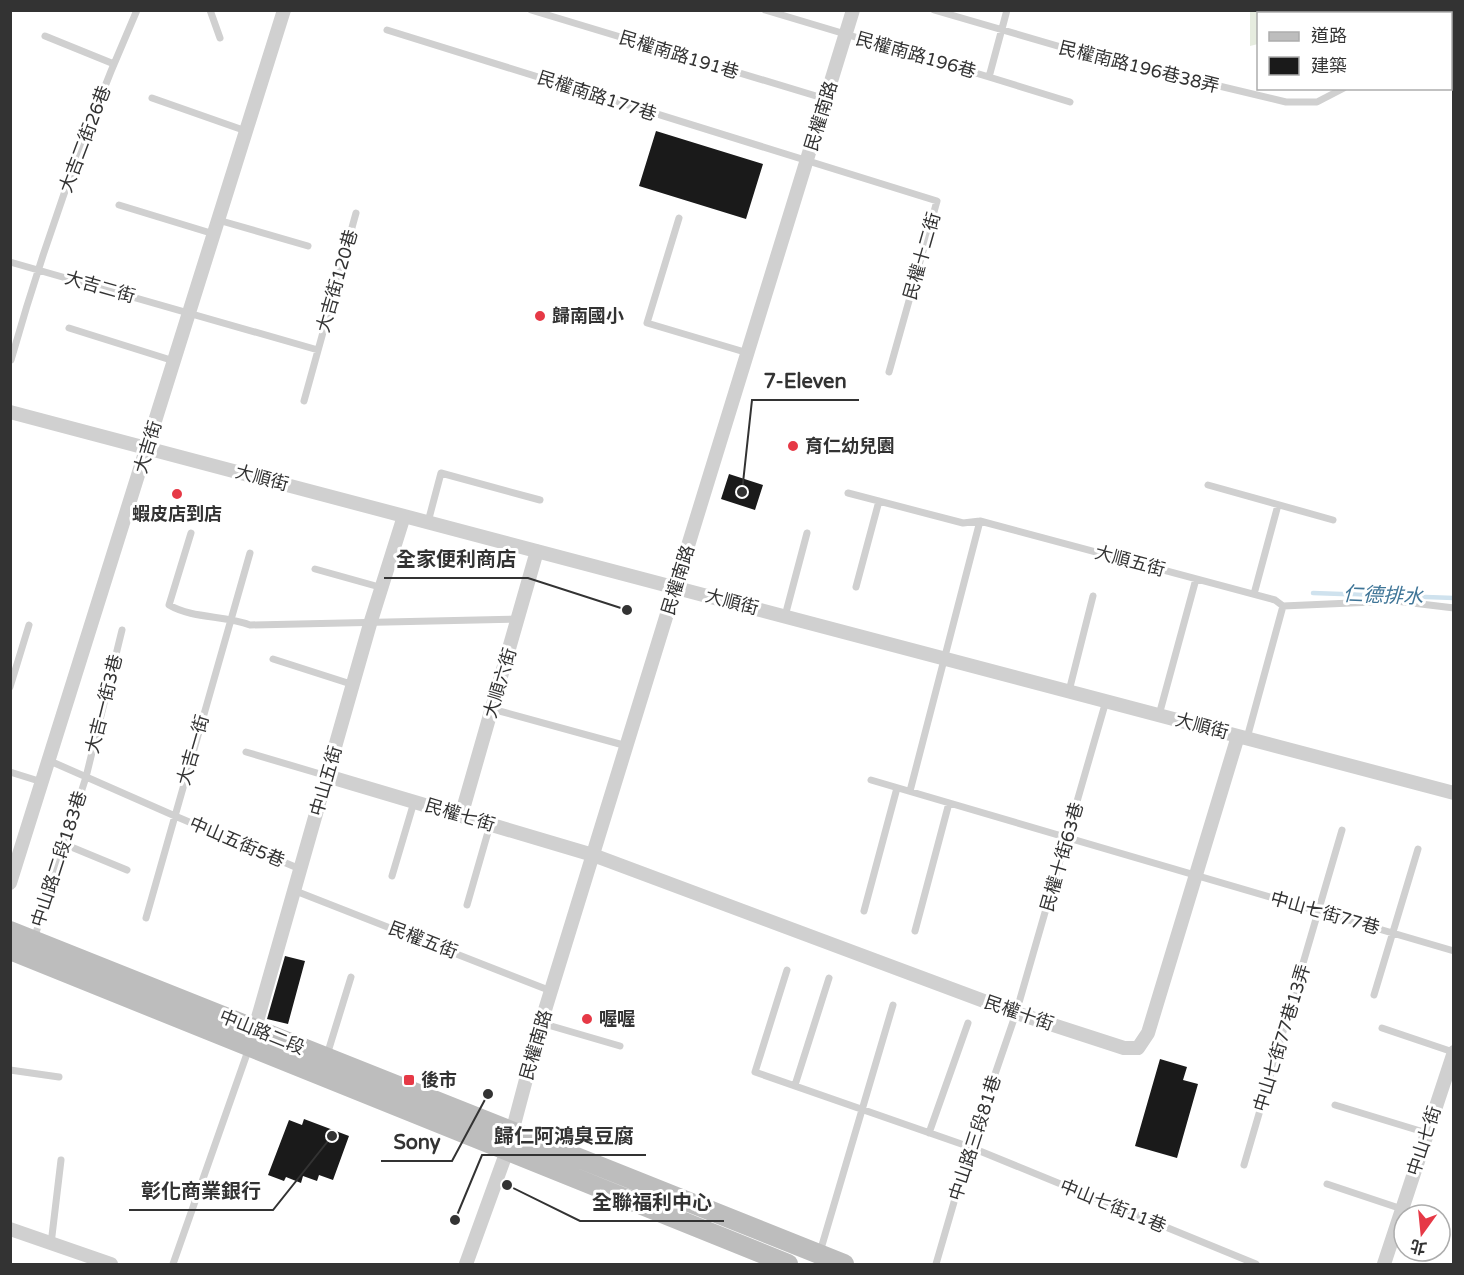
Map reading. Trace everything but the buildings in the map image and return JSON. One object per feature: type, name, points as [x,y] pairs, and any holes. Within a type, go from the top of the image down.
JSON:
[{"type":"main road","name":"中山路二段","points":[[10,931],[507,1151],[788,1264]]},
{"type":"main road","name":"中山路二段","points":[[10,950],[252,1037],[327,1058],[844,1264]]},
{"type":"street","name":"大吉街","points":[[10,883],[44,783],[284,10]]},
{"type":"street","name":"民權南路","points":[[466,1264],[507,1151],[541,1023],[853,10]]},
{"type":"street","name":"大順街","points":[[10,412],[1454,793]]},
{"type":"street","name":"中山五街","points":[[252,1037],[370,624],[404,516]]},
{"type":"street","name":"大順六街","points":[[461,816],[537,551]]},
{"type":"street","name":"民權十街","points":[[593,855],[1016,1013],[1124,1048],[1138,1048],[1148,1033],[1243,737]]},
{"type":"street","name":"民權七街","points":[[327,776],[593,855]]},
{"type":"street","name":"中山七街","points":[[1404,1203],[1453,1052]]},
{"type":"street","points":[[10,1230],[111,1264]]},
{"type":"street","name":"中山七街","points":[[1384,1264],[1392,1240]]},
{"type":"lane","name":"大吉二街26巷","points":[[11,360],[37,269],[97,101],[137,10]]},
{"type":"lane","points":[[210,10],[220,38]]},
{"type":"lane","name":"民權南路191巷","points":[[531,10],[826,99]]},
{"type":"lane","points":[[559,19],[561,10]]},
{"type":"lane","name":"民權南路196巷","points":[[765,10],[989,77],[1006,10]]},
{"type":"lane","name":"民權南路196巷38弄","points":[[934,10],[1085,54],[1286,102],[1317,102],[1340,90]]},
{"type":"lane","name":"民權南路177巷","points":[[387,30],[807,162]]},
{"type":"lane","points":[[45,36],[114,64]]},
{"type":"lane","points":[[989,77],[1070,102]]},
{"type":"lane","points":[[152,98],[246,131]]},
{"type":"lane","name":"民權十二街","points":[[807,162],[937,201],[889,372]]},
{"type":"lane","points":[[118,205],[308,246]]},
{"type":"lane","name":"大吉街120巷","points":[[304,401],[356,213]]},
{"type":"lane","points":[[679,218],[647,323],[748,353]]},
{"type":"lane","name":"大吉二街","points":[[10,262],[190,313]]},
{"type":"lane","name":"大吉街120巷","points":[[190,313],[318,350]]},
{"type":"lane","points":[[69,328],[174,361]]},
{"type":"lane","points":[[428,522],[441,473],[540,500]]},
{"type":"lane","points":[[1208,485],[1333,520]]},
{"type":"lane","name":"大順五街","points":[[848,493],[963,523],[980,521],[1254,594],[1275,600],[1283,606]]},
{"type":"lane","points":[[856,587],[879,501]]},
{"type":"lane","points":[[1254,594],[1278,505]]},
{"type":"lane","points":[[910,791],[980,521]]},
{"type":"lane","points":[[191,533],[169,605],[182,612],[231,618],[250,625],[370,624],[519,618]]},
{"type":"lane","points":[[785,616],[807,534]]},
{"type":"lane","name":"大吉一街","points":[[146,918],[250,553]]},
{"type":"lane","points":[[315,569],[382,588]]},
{"type":"lane","points":[[1159,715],[1196,579]]},
{"type":"lane","points":[[1069,691],[1093,596]]},
{"type":"lane","points":[[1243,737],[1283,606],[1395,601],[1454,608]]},
{"type":"lane","points":[[10,687],[29,625]]},
{"type":"lane","name":"大吉一街3巷","points":[[86,777],[122,630]]},
{"type":"lane","points":[[273,659],[354,685]]},
{"type":"lane","name":"民權十街63巷","points":[[1016,1013],[1106,701]]},
{"type":"lane","points":[[492,709],[627,746]]},
{"type":"lane","points":[[246,752],[327,776]]},
{"type":"lane","points":[[50,760],[175,816]]},
{"type":"lane","points":[[10,772],[44,783]]},
{"type":"lane","name":"中山路二段183巷","points":[[33,940],[86,777]]},
{"type":"lane","name":"中山七街77巷","points":[[871,780],[1454,951]]},
{"type":"lane","points":[[864,910],[897,788]]},
{"type":"lane","points":[[392,876],[414,802]]},
{"type":"lane","points":[[915,930],[949,802]]},
{"type":"lane","name":"中山五街5巷","points":[[175,816],[300,869]]},
{"type":"lane","points":[[467,905],[490,825]]},
{"type":"lane","name":"中山七街77巷13弄","points":[[1244,1165],[1342,830]]},
{"type":"lane","points":[[64,844],[127,870]]},
{"type":"lane","points":[[1374,995],[1418,849]]},
{"type":"lane","name":"民權五街","points":[[294,890],[552,991]]},
{"type":"lane","name":"中山七街11巷","points":[[787,970],[755,1072],[970,1147],[1256,1264]]},
{"type":"lane","points":[[327,1058],[351,977]]},
{"type":"lane","points":[[795,1085],[829,978]]},
{"type":"lane","points":[[819,1254],[893,1005]]},
{"type":"lane","name":"中山路三段81巷","points":[[936,1264],[970,1147],[1016,1013]]},
{"type":"lane","points":[[541,1023],[620,1046]]},
{"type":"lane","points":[[929,1132],[968,1023]]},
{"type":"lane","points":[[1382,1028],[1453,1052]]},
{"type":"lane","points":[[172,1264],[252,1037]]},
{"type":"lane","points":[[10,1070],[59,1077]]},
{"type":"lane","points":[[1335,1105],[1427,1133]]},
{"type":"lane","points":[[51,1244],[61,1160]]},
{"type":"lane","points":[[1327,1184],[1392,1206]]},
{"type":"shaded area","points":[[1250,10],[1397,11],[1257,12],[1257,44],[1250,46]]},
{"type":"waterway","name":"仁德排水","points":[[1313,593],[1454,598]]},
{"type":"place","name":"歸南國小","points":[[540,316]]},
{"type":"place","name":"育仁幼兒園","points":[[793,446]]},
{"type":"place","name":"7-Eleven","points":[[742,492]]},
{"type":"place","name":"蝦皮店到店","points":[[177,494]]},
{"type":"place","name":"全家便利商店","points":[[627,610]]},
{"type":"place","name":"喔喔","points":[[587,1019]]},
{"type":"place","name":"後市","points":[[409,1080]]},
{"type":"place","name":"Sony","points":[[488,1094]]},
{"type":"place","name":"彰化商業銀行","points":[[332,1136]]},
{"type":"place","name":"全聯福利中心","points":[[507,1185]]},
{"type":"place","name":"歸仁阿鴻臭豆腐","points":[[455,1220]]}]
